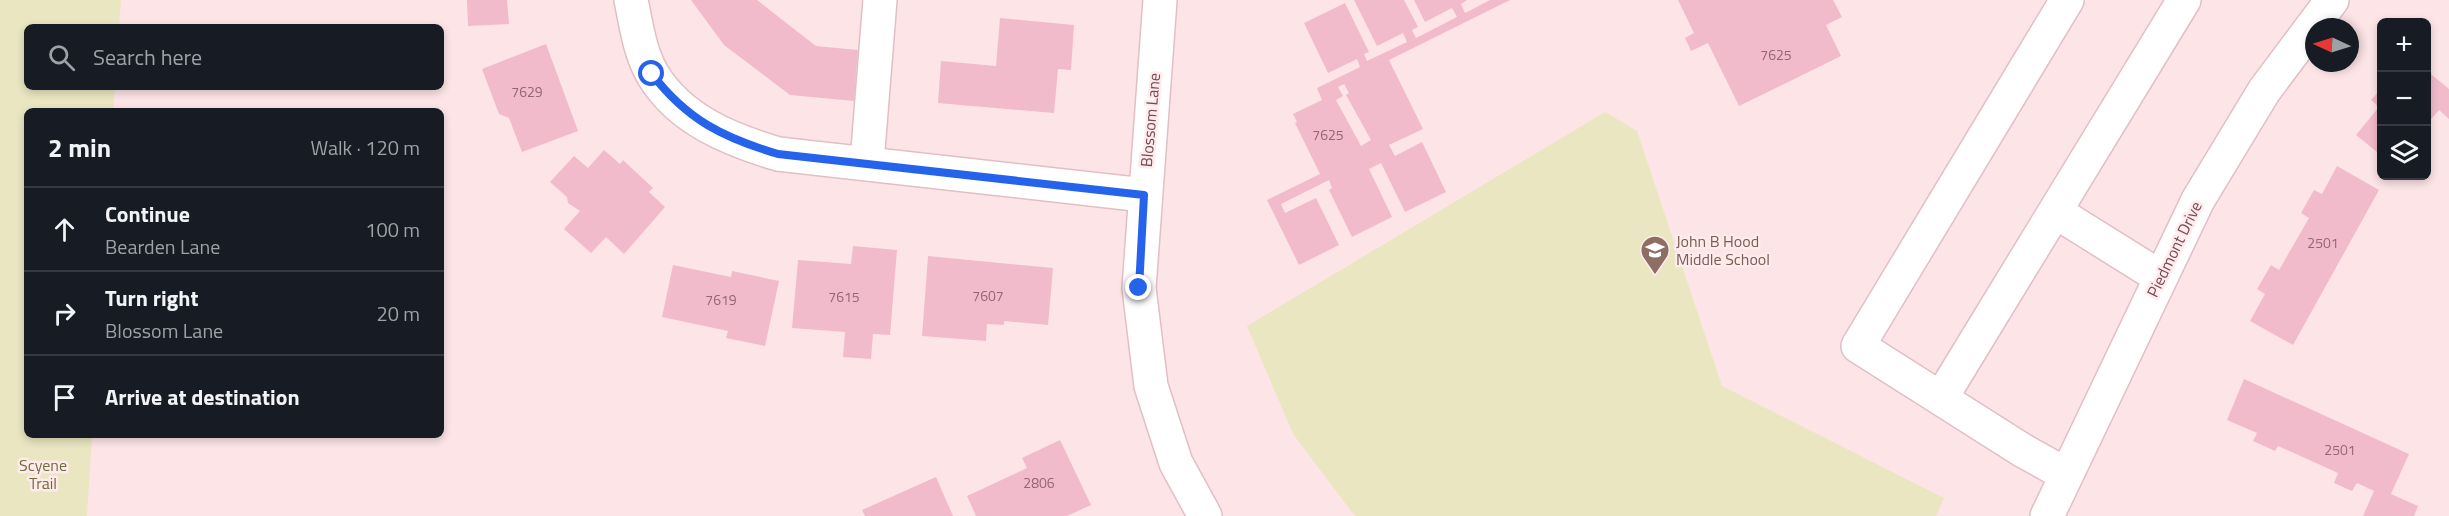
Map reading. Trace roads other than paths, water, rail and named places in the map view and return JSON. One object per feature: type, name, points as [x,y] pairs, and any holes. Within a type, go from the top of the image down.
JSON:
[{"type":"street","points":[[631,0],[652,74],[670,97],[686,111],[738,142],[778,154],[867,162],[1144,195]]},
{"type":"street","points":[[867,162],[880,0]]},
{"type":"street","name":"Blossom Lane","points":[[1160,0],[1139,288],[1151,386],[1176,463],[1205,516]]},
{"type":"street","points":[[2065,474],[2022,450],[1858,346],[2067,0]]},
{"type":"street","points":[[1941,398],[2184,0]]},
{"type":"street","name":"Piedmont Drive","points":[[2047,516],[2065,474],[2198,200],[2264,91],[2329,1]]},
{"type":"street","points":[[2056,212],[2160,277]]},
{"type":"place","name":"John B Hood Middle School","points":[[1655,276]]},
{"type":"park label","name":"Scyene Trail","points":[[43,474]]}]
